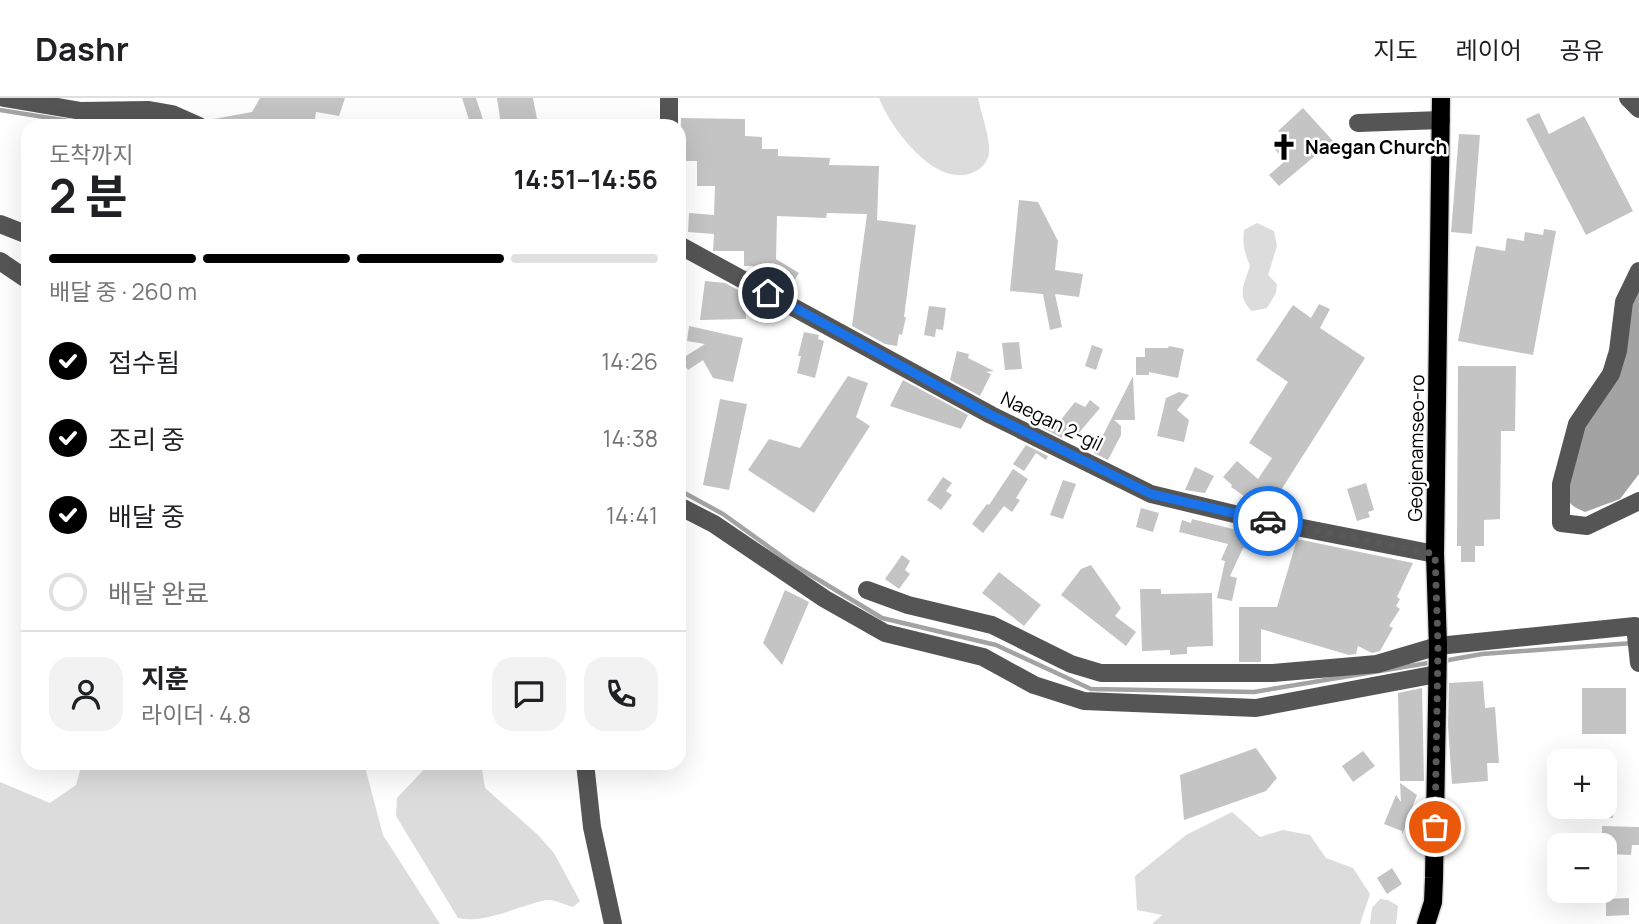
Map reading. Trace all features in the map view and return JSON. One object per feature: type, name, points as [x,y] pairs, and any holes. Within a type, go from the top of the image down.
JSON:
[{"type":"main road","name":"Geojenamseo-ro","points":[[1426,924],[1433,902],[1438,646],[1435,554],[1441,98]]},
{"type":"lane","points":[[4,98],[81,111],[149,110],[183,119]]},
{"type":"lane","points":[[669,98],[669,119]]},
{"type":"lane","points":[[1628,98],[1639,109]]},
{"type":"lane","points":[[1358,123],[1441,120]]},
{"type":"lane","points":[[0,224],[21,232]]},
{"type":"lane","name":"Naegan 2-gil","points":[[686,250],[991,415],[1151,494],[1251,518],[1435,554]]},
{"type":"lane","points":[[0,261],[21,275]]},
{"type":"lane","points":[[1639,271],[1624,302],[1618,351],[1611,374],[1577,424],[1562,484],[1561,523],[1587,526],[1639,501]]},
{"type":"lane","points":[[686,510],[714,524],[825,599],[885,634],[984,657],[1034,685],[1084,701],[1256,708],[1437,674]]},
{"type":"lane","points":[[867,590],[926,609],[992,625],[1071,664],[1101,673],[1273,673],[1377,664],[1438,646],[1635,626],[1638,662]]},
{"type":"lane","points":[[916,641],[926,609]]},
{"type":"lane","points":[[586,770],[592,827],[613,924]]},
{"type":"shaded area","points":[[879,98],[978,98],[988,139],[989,155],[986,161],[977,171],[959,175],[945,172],[930,164],[904,139]]},
{"type":"shaded area","points":[[1257,223],[1274,231],[1277,246],[1268,275],[1277,284],[1276,293],[1267,308],[1252,311],[1243,295],[1250,266],[1244,249],[1243,235],[1244,230]]},
{"type":"shaded area","points":[[1639,284],[1639,474],[1620,499],[1585,512],[1569,501],[1568,484],[1595,394]]},
{"type":"shaded area","points":[[80,770],[366,770],[383,835],[440,924],[0,924],[0,782],[50,803],[76,785]]},
{"type":"shaded area","points":[[423,770],[482,770],[485,788],[537,834],[554,853],[580,901],[573,907],[546,900],[490,917],[458,918],[396,816],[397,798]]},
{"type":"shaded area","points":[[1232,812],[1260,837],[1283,830],[1310,835],[1326,858],[1353,868],[1370,894],[1360,924],[1152,924],[1162,915],[1137,910],[1135,876],[1186,835]]},
{"type":"shaded area","points":[[1380,899],[1398,906],[1396,924],[1370,924],[1372,908]]},
{"type":"building","points":[[260,98],[345,98],[339,116],[316,112],[315,119],[214,119],[252,112]]},
{"type":"building","points":[[462,98],[476,98],[483,119],[469,119]]},
{"type":"building","points":[[497,98],[533,98],[537,119],[500,119]]},
{"type":"building","name":"Naegan Church","points":[[1303,108],[1333,141],[1279,186],[1269,175],[1285,161],[1273,147],[1284,137],[1278,131]]},
{"type":"building","points":[[1539,113],[1549,134],[1584,116],[1633,211],[1586,235],[1526,119]]},
{"type":"building","points":[[681,118],[745,119],[745,136],[762,137],[762,149],[778,149],[778,156],[830,158],[829,165],[879,166],[877,220],[916,225],[906,317],[897,346],[885,344],[852,326],[867,214],[827,213],[826,218],[777,216],[776,259],[799,273],[790,287],[786,285],[784,289],[752,272],[753,266],[744,266],[744,251],[713,251],[714,234],[688,232],[689,213],[714,215],[715,186],[697,186],[697,161],[686,161],[686,119]]},
{"type":"building","points":[[1459,134],[1480,135],[1472,234],[1451,232]]},
{"type":"building","points":[[1019,200],[1038,202],[1058,241],[1055,270],[1083,274],[1079,297],[1055,294],[1062,327],[1050,330],[1043,294],[1010,291]]},
{"type":"building","points":[[1544,229],[1556,231],[1533,355],[1458,341],[1476,246],[1505,251],[1507,238],[1524,241],[1525,232],[1543,235]]},
{"type":"building","points":[[705,281],[725,283],[764,304],[745,306],[746,319],[700,320]]},
{"type":"building","points":[[1319,304],[1330,309],[1320,328],[1365,358],[1276,498],[1293,502],[1290,514],[1276,511],[1278,507],[1262,497],[1257,505],[1231,487],[1223,477],[1237,461],[1258,479],[1272,458],[1249,443],[1288,382],[1256,360],[1293,305],[1311,318]]},
{"type":"building","points":[[929,306],[946,308],[943,330],[936,329],[935,337],[924,335]]},
{"type":"building","points":[[689,326],[743,338],[733,382],[713,378],[703,360],[688,370],[686,356],[705,344],[687,341]]},
{"type":"building","points":[[804,332],[819,335],[818,339],[824,341],[815,378],[797,373]]},
{"type":"building","points":[[1019,342],[1022,369],[1005,370],[1002,343]]},
{"type":"building","points":[[1092,345],[1103,349],[1096,370],[1085,366]]},
{"type":"building","points":[[1169,346],[1184,349],[1178,378],[1149,372],[1149,375],[1136,375],[1136,357],[1145,357],[1145,348]]},
{"type":"building","points":[[957,351],[969,354],[968,358],[994,371],[986,372],[991,374],[980,396],[950,380]]},
{"type":"building","points":[[1458,366],[1516,366],[1515,431],[1501,431],[1500,519],[1484,520],[1484,546],[1475,546],[1475,562],[1461,562],[1461,546],[1457,546]]},
{"type":"building","points":[[848,376],[868,383],[856,417],[870,426],[814,513],[748,470],[769,439],[800,448]]},
{"type":"building","points":[[1133,376],[1135,420],[1114,420],[1121,426],[1121,435],[1108,460],[1094,453]]},
{"type":"building","points":[[903,380],[968,415],[961,429],[890,406]]},
{"type":"building","points":[[1179,392],[1189,395],[1177,410],[1189,420],[1184,442],[1157,436],[1166,398]]},
{"type":"building","points":[[720,399],[747,404],[729,490],[703,485]]},
{"type":"building","points":[[1090,400],[1100,408],[1078,434],[1068,426],[1062,438],[1043,428],[1047,421],[1056,426],[1075,402],[1085,407]]},
{"type":"building","points":[[1026,445],[1048,456],[1046,460],[1036,453],[1024,471],[1013,464]]},
{"type":"building","points":[[1195,467],[1214,476],[1205,493],[1185,490]]},
{"type":"building","points":[[1013,469],[1028,479],[1016,498],[1020,500],[1012,512],[1004,506],[983,533],[972,524],[987,504],[989,505]]},
{"type":"building","points":[[943,477],[952,483],[946,491],[952,495],[941,510],[927,500]]},
{"type":"building","points":[[1063,480],[1076,484],[1063,519],[1050,515]]},
{"type":"building","points":[[1366,483],[1374,510],[1368,512],[1370,517],[1357,521],[1347,489]]},
{"type":"building","points":[[1141,508],[1159,513],[1153,532],[1136,527]]},
{"type":"building","points":[[1192,519],[1274,539],[1270,555],[1243,548],[1230,576],[1237,578],[1232,601],[1217,598],[1225,561],[1221,560],[1228,544],[1179,532],[1182,520],[1191,523]]},
{"type":"building","points":[[1297,539],[1413,563],[1397,597],[1400,599],[1396,606],[1400,609],[1389,626],[1393,628],[1380,651],[1372,653],[1358,646],[1356,654],[1349,655],[1261,629],[1261,662],[1239,662],[1239,607],[1277,607]]},
{"type":"building","points":[[902,555],[910,561],[905,570],[910,574],[899,589],[885,579]]},
{"type":"building","points":[[1091,565],[1121,608],[1115,616],[1136,632],[1126,646],[1061,595],[1081,569]]},
{"type":"building","points":[[999,572],[1041,605],[1024,626],[982,593]]},
{"type":"building","points":[[1140,589],[1161,589],[1161,594],[1212,593],[1213,646],[1187,647],[1187,654],[1170,655],[1170,650],[1142,651]]},
{"type":"building","points":[[785,590],[809,602],[782,665],[763,643]]},
{"type":"building","points":[[1483,681],[1485,708],[1495,707],[1499,763],[1487,763],[1488,781],[1452,784],[1448,726],[1449,683]]},
{"type":"building","points":[[1422,688],[1424,781],[1400,781],[1398,693]]},
{"type":"building","points":[[1582,688],[1626,688],[1626,734],[1582,734]]},
{"type":"building","points":[[1256,748],[1277,778],[1266,791],[1184,820],[1180,775]]},
{"type":"building","points":[[1363,751],[1375,766],[1353,782],[1342,766]]},
{"type":"building","points":[[1400,783],[1417,795],[1402,835],[1402,831],[1384,824],[1396,795],[1401,802]]},
{"type":"building","points":[[1602,826],[1639,827],[1639,845],[1632,845],[1631,855],[1617,854],[1617,833],[1602,833]]},
{"type":"building","points":[[1392,868],[1402,884],[1387,894],[1377,878]]},
{"type":"building","points":[[1629,898],[1629,915],[1606,916],[1606,903],[1617,903],[1617,899]]},
{"type":"waterway","points":[[0,110],[56,119]]},
{"type":"waterway","points":[[686,494],[723,514],[794,565],[882,618],[996,645],[1091,689],[1254,692],[1434,662]]},
{"type":"waterway","points":[[1443,661],[1482,654],[1633,643]]},
{"type":"way so far","points":[[1268,521],[1435,554],[1438,646],[1435,827]]},
{"type":"place","name":"Naegan Church","points":[[1284,147]]},
{"type":"route","points":[[768,293],[991,415],[1151,494],[1268,521]]}]
